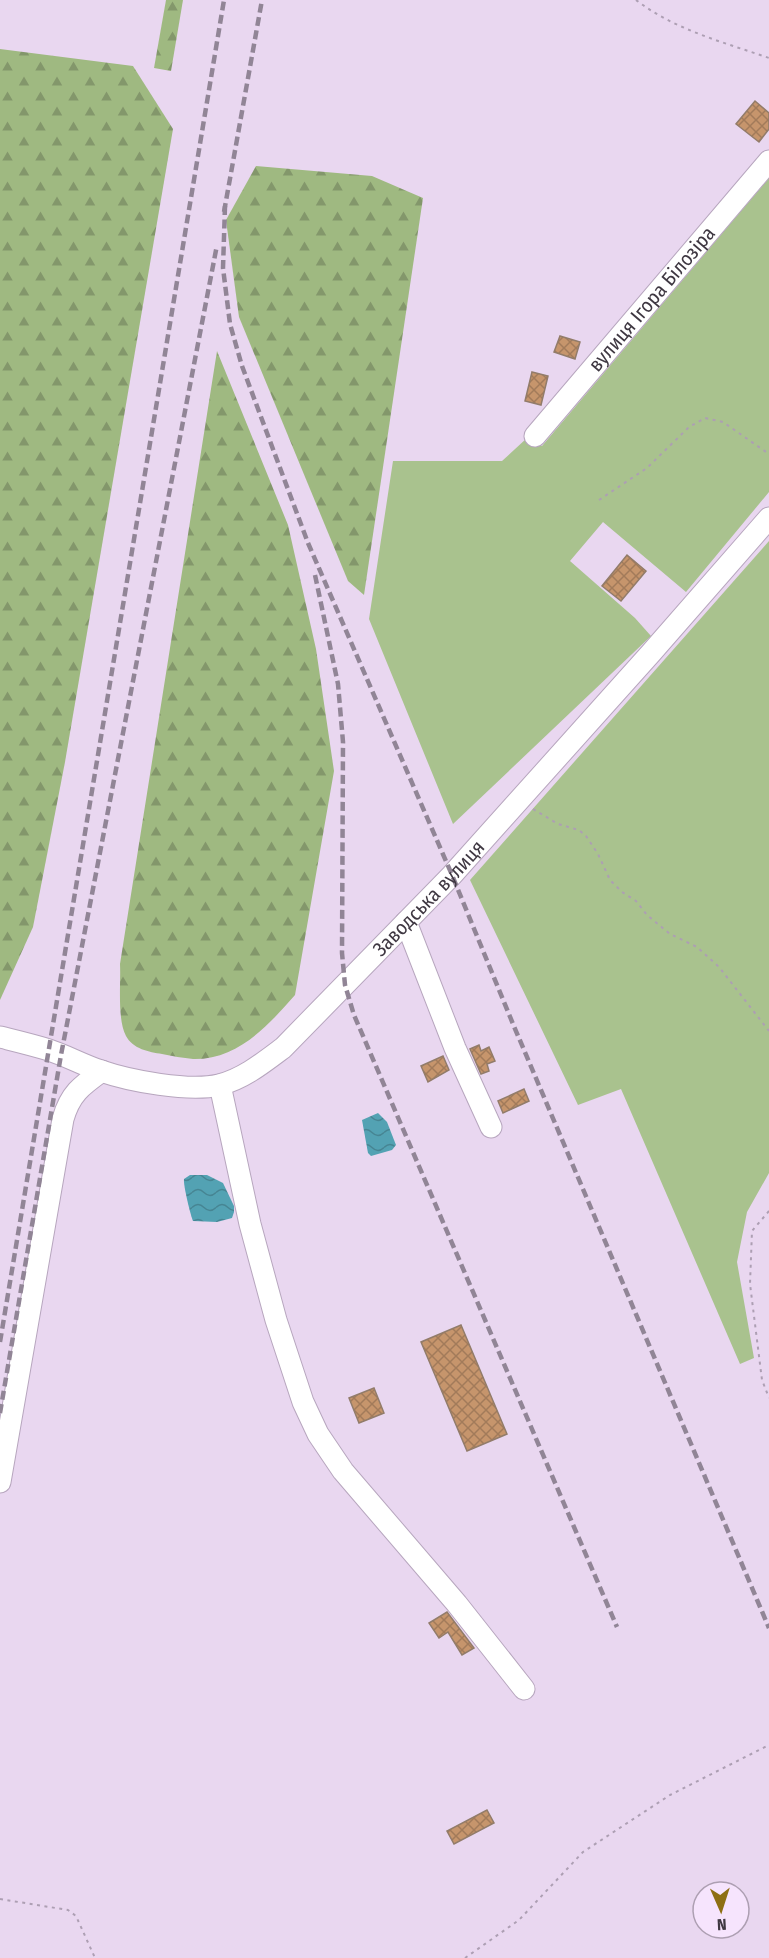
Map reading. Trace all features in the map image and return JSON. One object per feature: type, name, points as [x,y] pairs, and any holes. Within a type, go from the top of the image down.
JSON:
[{"type":"street","name":"вулиця Ігора Білозіра","points":[[535,436],[769,161]]},
{"type":"street","name":"Заводська вулиця","points":[[0,1037],[50,1050],[102,1071],[180,1086],[220,1085],[245,1075],[283,1048],[452,874],[769,518]]},
{"type":"street","points":[[406,922],[455,1048],[491,1127]]},
{"type":"street","points":[[0,1482],[63,1119],[71,1097],[81,1086],[102,1071]]},
{"type":"street","points":[[220,1085],[250,1224],[273,1309],[303,1402],[318,1434],[343,1471],[457,1604],[524,1689]]},
{"type":"path","points":[[636,0],[653,13],[679,27],[769,58]]},
{"type":"path","points":[[599,500],[647,468],[689,427],[705,418],[723,422],[769,454]]},
{"type":"path","points":[[519,798],[558,824],[579,830],[586,836],[598,854],[610,880],[670,934],[698,947],[719,967],[769,1031]]},
{"type":"path","points":[[769,1211],[752,1231],[750,1284],[762,1380],[769,1398]]},
{"type":"path","points":[[465,1958],[519,1920],[583,1852],[670,1795],[769,1745]]},
{"type":"path","points":[[0,1899],[68,1910],[76,1916],[95,1958]]},
{"type":"green space","points":[[166,0],[183,0],[171,71],[154,68]]},
{"type":"green space","points":[[0,49],[133,66],[173,129],[65,762],[33,927],[0,1000]]},
{"type":"green space","points":[[256,166],[372,176],[423,198],[364,595],[348,581],[239,317],[226,220]]},
{"type":"green space","points":[[769,178],[769,492],[686,592],[603,522],[570,561],[635,618],[651,636],[453,824],[369,619],[393,461],[502,461],[527,438],[542,446]]},
{"type":"green space","points":[[217,351],[288,525],[316,649],[334,771],[295,995],[250,1039],[224,1054],[193,1059],[147,1051],[137,1047],[129,1040],[121,1020],[120,964]]},
{"type":"green space","points":[[769,541],[769,1173],[747,1212],[737,1262],[754,1358],[740,1364],[621,1089],[578,1105],[470,880]]},
{"type":"water","points":[[378,1113],[387,1122],[396,1145],[392,1150],[371,1156],[368,1153],[362,1120]]},
{"type":"water","points":[[190,1175],[207,1175],[223,1183],[234,1206],[232,1218],[217,1222],[193,1221],[184,1182],[184,1179]]},
{"type":"building","points":[[755,101],[769,113],[769,129],[759,142],[736,124]]},
{"type":"building","points":[[560,336],[580,342],[575,359],[554,352]]},
{"type":"building","points":[[532,372],[548,376],[541,405],[525,401]]},
{"type":"building","points":[[627,555],[646,571],[621,601],[602,586]]},
{"type":"building","points":[[479,1045],[481,1051],[489,1047],[495,1061],[487,1064],[489,1071],[481,1074],[470,1049]]},
{"type":"building","points":[[443,1056],[449,1070],[428,1082],[421,1066]]},
{"type":"building","points":[[524,1089],[529,1101],[503,1113],[498,1101]]},
{"type":"building","points":[[461,1325],[507,1434],[467,1451],[421,1342]]},
{"type":"building","points":[[374,1388],[384,1413],[359,1423],[349,1398]]},
{"type":"building","points":[[447,1612],[474,1648],[462,1655],[448,1632],[439,1638],[429,1623]]},
{"type":"building","points":[[487,1810],[494,1823],[454,1844],[447,1831]]},
{"type":"railway","points":[[0,1342],[224,0]]},
{"type":"railway","points":[[224,212],[262,0]]},
{"type":"railway","points":[[225,206],[223,268],[230,324],[242,366],[308,543],[452,875],[769,1628]]},
{"type":"railway","points":[[0,1413],[61,1055],[217,245]]},
{"type":"railway","points":[[315,575],[338,684],[343,742],[342,953],[345,985],[354,1015],[617,1627]]}]
